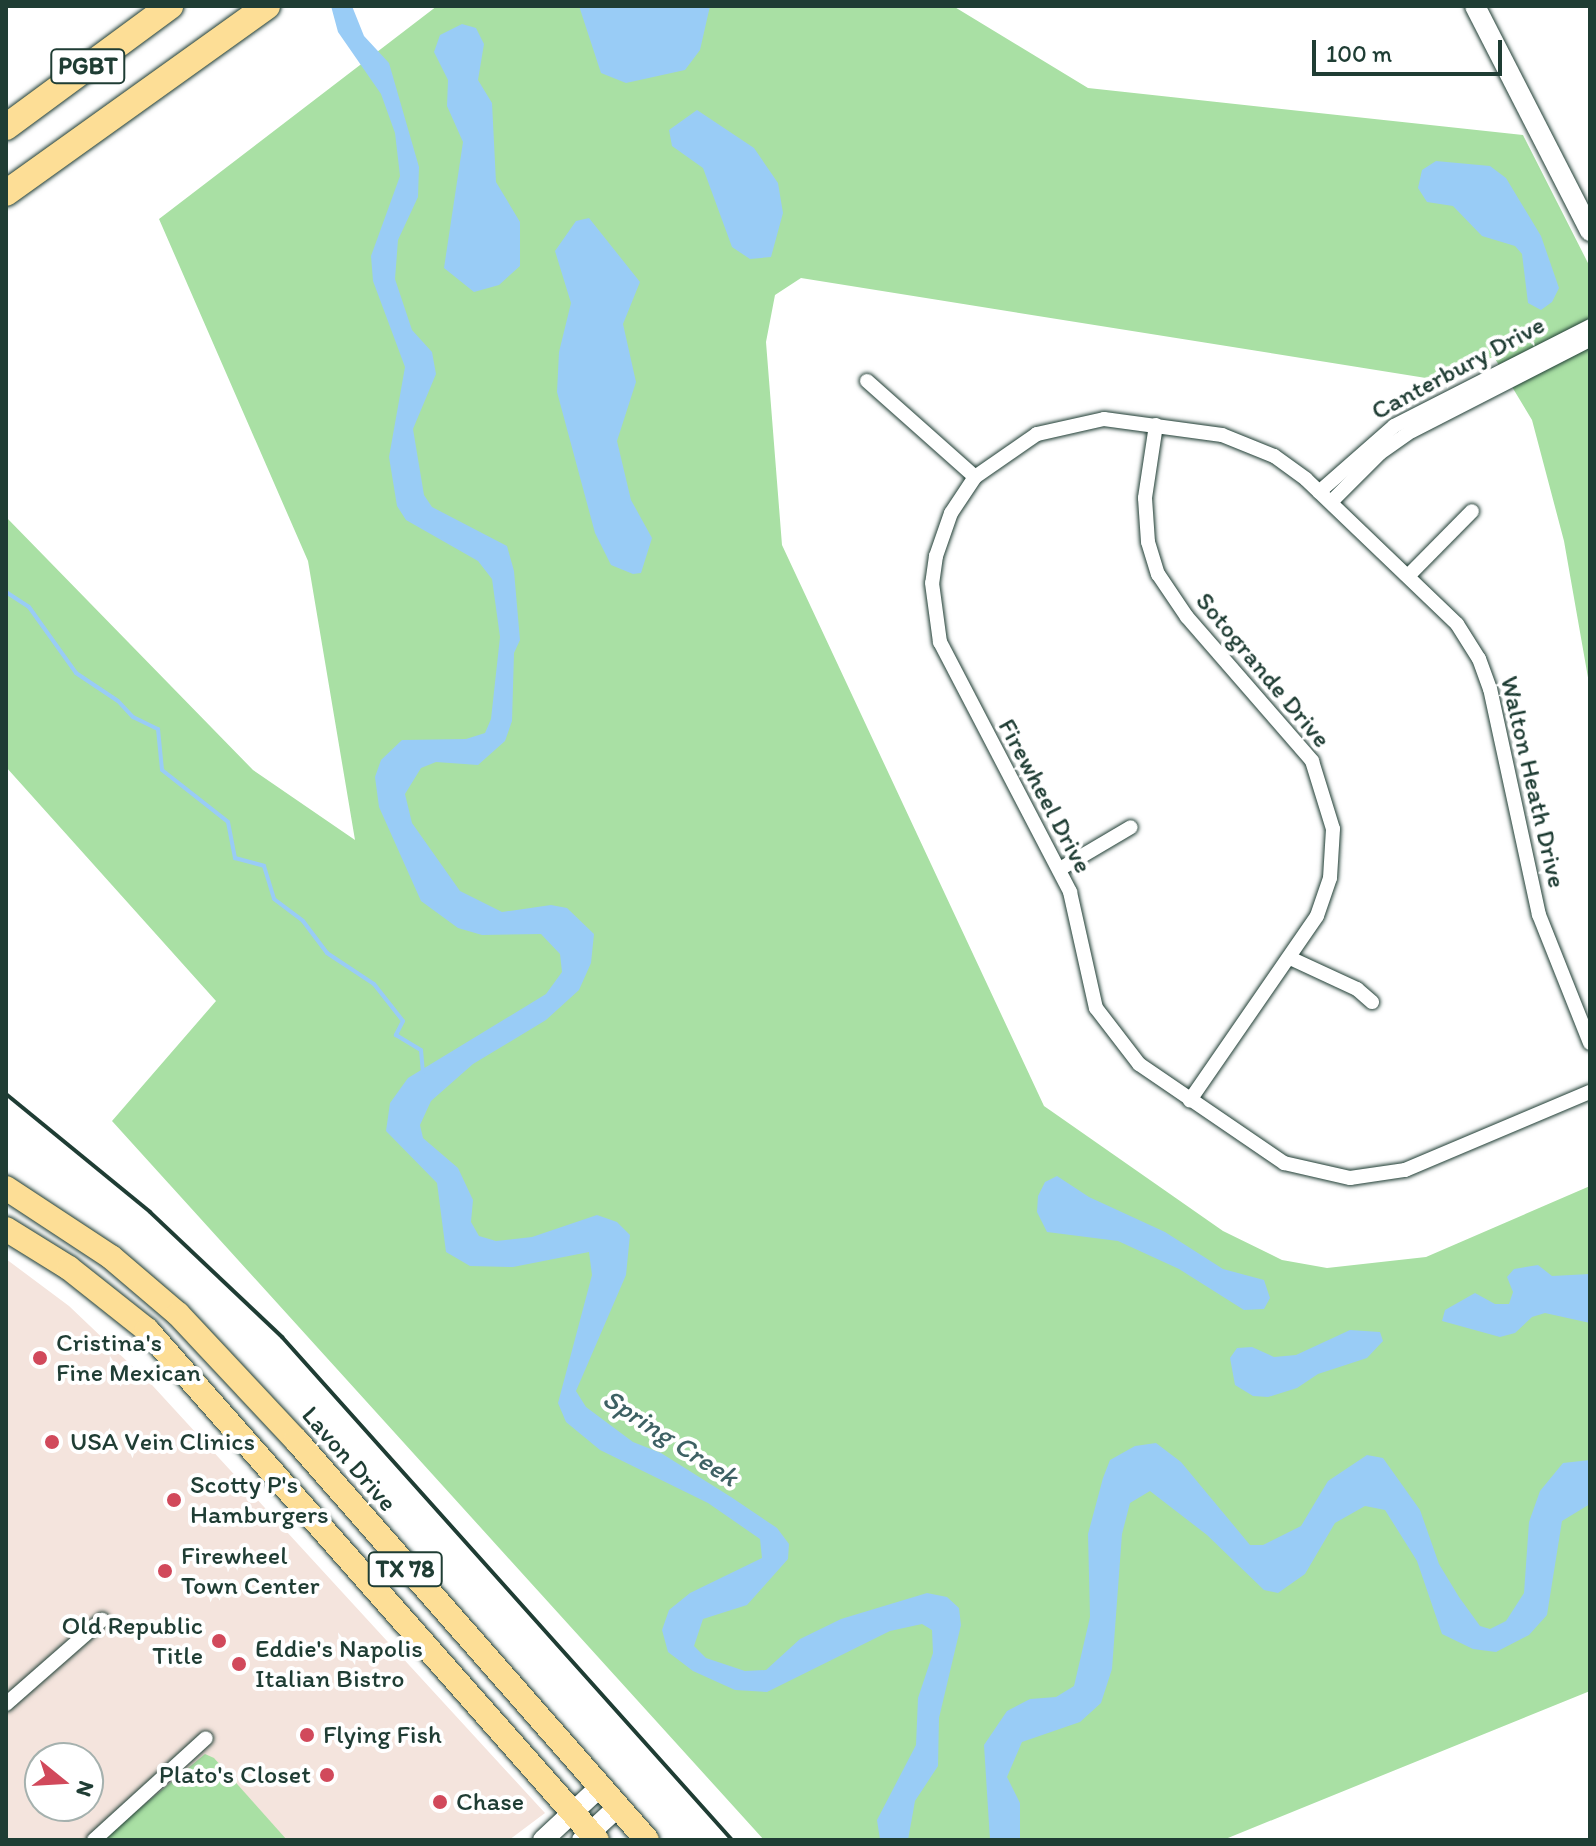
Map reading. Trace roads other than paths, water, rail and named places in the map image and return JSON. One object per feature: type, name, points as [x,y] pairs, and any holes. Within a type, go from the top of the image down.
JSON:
[{"type":"highway","name":"PGBT","points":[[6,127],[170,6]]},
{"type":"highway","name":"PGBT","points":[[6,193],[264,8]]},
{"type":"main road","points":[[1475,6],[1590,231]]},
{"type":"main road","name":"Lavon Drive","points":[[6,1188],[111,1257],[178,1314],[286,1429],[647,1840]]},
{"type":"main road","name":"TX 78","points":[[6,1229],[69,1268],[147,1330],[574,1813],[590,1838]]},
{"type":"main road","points":[[373,1584],[387,1578],[399,1583],[463,1650],[491,1665]]},
{"type":"main road","points":[[543,1840],[600,1787]]},
{"type":"main road","points":[[590,1838],[618,1807]]},
{"type":"street","name":"Canterbury Drive","points":[[1319,492],[1394,426],[1590,326]]},
{"type":"street","name":"Canterbury Drive","points":[[1331,502],[1380,453],[1412,431],[1590,340]]},
{"type":"street","points":[[867,381],[975,477]]},
{"type":"street","name":"Firewheel Drive","points":[[1319,492],[1255,446],[1156,425],[1104,419],[1058,426],[1016,445],[975,477],[943,532],[932,583],[934,614],[951,671],[1060,869],[1076,911],[1088,985],[1105,1025],[1139,1064],[1284,1163],[1332,1176],[1369,1178],[1448,1154],[1590,1092]]},
{"type":"street","name":"Sotogrande Drive","points":[[1156,425],[1145,498],[1148,542],[1158,574],[1187,617],[1301,746],[1327,802],[1333,829],[1330,878],[1317,916],[1190,1100]]},
{"type":"street","name":"Walton Heath Drive","points":[[1319,492],[1457,624],[1485,673],[1539,915],[1590,1043]]},
{"type":"street","points":[[1408,576],[1472,511]]},
{"type":"street","points":[[1060,869],[1131,827]]},
{"type":"street","points":[[1290,958],[1357,989],[1372,1002]]},
{"type":"street","points":[[6,1704],[102,1620]]},
{"type":"street","points":[[94,1840],[206,1738]]},
{"type":"water","points":[[331,6],[352,6],[364,36],[389,63],[419,167],[418,197],[398,240],[395,279],[412,330],[432,352],[436,374],[413,429],[424,495],[432,507],[507,546],[514,571],[520,640],[514,653],[512,721],[505,741],[478,765],[436,762],[421,768],[405,794],[412,823],[460,891],[502,912],[551,905],[567,908],[594,934],[591,963],[579,990],[546,1020],[473,1064],[431,1101],[420,1125],[423,1138],[458,1168],[473,1200],[471,1222],[479,1236],[496,1241],[532,1237],[597,1215],[617,1222],[630,1235],[626,1275],[576,1391],[586,1407],[633,1442],[661,1453],[731,1497],[777,1528],[789,1544],[788,1559],[747,1605],[703,1619],[694,1646],[706,1658],[745,1671],[766,1670],[800,1639],[841,1619],[927,1593],[947,1597],[959,1608],[961,1625],[939,1718],[938,1766],[915,1801],[908,1840],[880,1840],[877,1820],[916,1745],[918,1698],[933,1653],[932,1630],[922,1624],[890,1631],[767,1692],[735,1690],[693,1671],[668,1652],[662,1630],[669,1610],[690,1593],[762,1558],[760,1539],[708,1503],[600,1450],[566,1422],[558,1403],[592,1275],[589,1252],[513,1267],[470,1266],[446,1252],[437,1183],[386,1131],[390,1103],[408,1078],[546,994],[562,972],[560,954],[541,934],[482,935],[458,928],[421,901],[379,807],[375,777],[381,760],[402,740],[466,739],[485,733],[491,719],[500,637],[492,579],[478,561],[406,520],[397,506],[389,457],[405,367],[373,281],[371,256],[400,176],[395,133],[381,94],[338,32]]},
{"type":"water","points":[[579,6],[710,6],[700,50],[685,70],[626,83],[601,73]]},
{"type":"water","points":[[462,24],[476,28],[484,44],[478,80],[492,103],[496,182],[520,222],[520,266],[499,285],[474,292],[444,268],[463,142],[447,106],[448,80],[434,52],[440,35]]},
{"type":"water","points":[[697,110],[754,148],[778,183],[783,213],[771,257],[750,259],[732,247],[703,168],[672,146],[669,130]]},
{"type":"water","points":[[1436,161],[1490,166],[1506,178],[1541,236],[1559,288],[1552,302],[1541,310],[1528,303],[1522,254],[1515,246],[1482,236],[1453,206],[1427,202],[1418,188],[1422,170]]},
{"type":"water","points":[[589,218],[640,282],[623,324],[636,382],[617,441],[631,500],[652,538],[641,573],[633,574],[611,565],[595,533],[557,392],[559,352],[571,303],[555,251],[576,221]]},
{"type":"water","points":[[1057,1176],[1089,1197],[1165,1232],[1223,1269],[1264,1280],[1270,1298],[1264,1309],[1244,1310],[1179,1269],[1118,1241],[1047,1232],[1037,1212],[1038,1196],[1045,1182]]},
{"type":"water","points":[[1538,1265],[1552,1276],[1590,1274],[1590,1323],[1545,1313],[1532,1317],[1515,1333],[1500,1337],[1442,1321],[1445,1310],[1475,1293],[1495,1304],[1509,1304],[1513,1292],[1507,1277],[1514,1269]]},
{"type":"water","points":[[1350,1330],[1380,1332],[1383,1341],[1367,1358],[1318,1374],[1297,1388],[1268,1397],[1253,1396],[1235,1385],[1230,1358],[1237,1348],[1252,1347],[1274,1357],[1296,1355]]},
{"type":"water","points":[[1156,1443],[1181,1462],[1250,1545],[1263,1545],[1301,1526],[1328,1481],[1367,1455],[1383,1458],[1420,1510],[1439,1564],[1459,1597],[1480,1626],[1490,1629],[1506,1621],[1524,1593],[1529,1522],[1540,1491],[1563,1463],[1590,1460],[1590,1504],[1562,1521],[1547,1615],[1529,1635],[1496,1652],[1473,1649],[1442,1634],[1417,1561],[1385,1510],[1365,1506],[1335,1523],[1305,1574],[1278,1593],[1264,1590],[1207,1535],[1150,1491],[1130,1503],[1122,1534],[1112,1669],[1101,1703],[1080,1722],[1022,1742],[1007,1777],[1020,1803],[1020,1840],[990,1840],[984,1745],[1007,1711],[1030,1699],[1056,1697],[1074,1686],[1090,1617],[1088,1534],[1103,1478],[1110,1460],[1135,1446]]},
{"type":"waterway","points":[[6,592],[29,607],[76,673],[118,701],[133,717],[158,729],[162,770],[228,822],[235,858],[264,866],[274,899],[303,921],[327,953],[374,984],[403,1021],[396,1035],[421,1050],[423,1072]]},
{"type":"railway","points":[[6,1094],[150,1212],[282,1337],[732,1840]]},
{"type":"place","name":"Cristina's Fine Mexican","points":[[40,1358]]},
{"type":"place","name":"USA Vein Clinics","points":[[52,1442]]},
{"type":"place","name":"Scotty P's Hamburgers","points":[[174,1500]]},
{"type":"place","name":"Firewheel Town Center","points":[[165,1571]]},
{"type":"place","name":"Old Republic Title","points":[[219,1641]]},
{"type":"place","name":"Eddie's Napolis Italian Bistro","points":[[239,1664]]},
{"type":"place","name":"Flying Fish","points":[[307,1735]]},
{"type":"place","name":"Plato's Closet","points":[[327,1775]]},
{"type":"place","name":"Chase","points":[[440,1802]]},
{"type":"water label","name":"Spring Creek","points":[[671,1437]]}]
